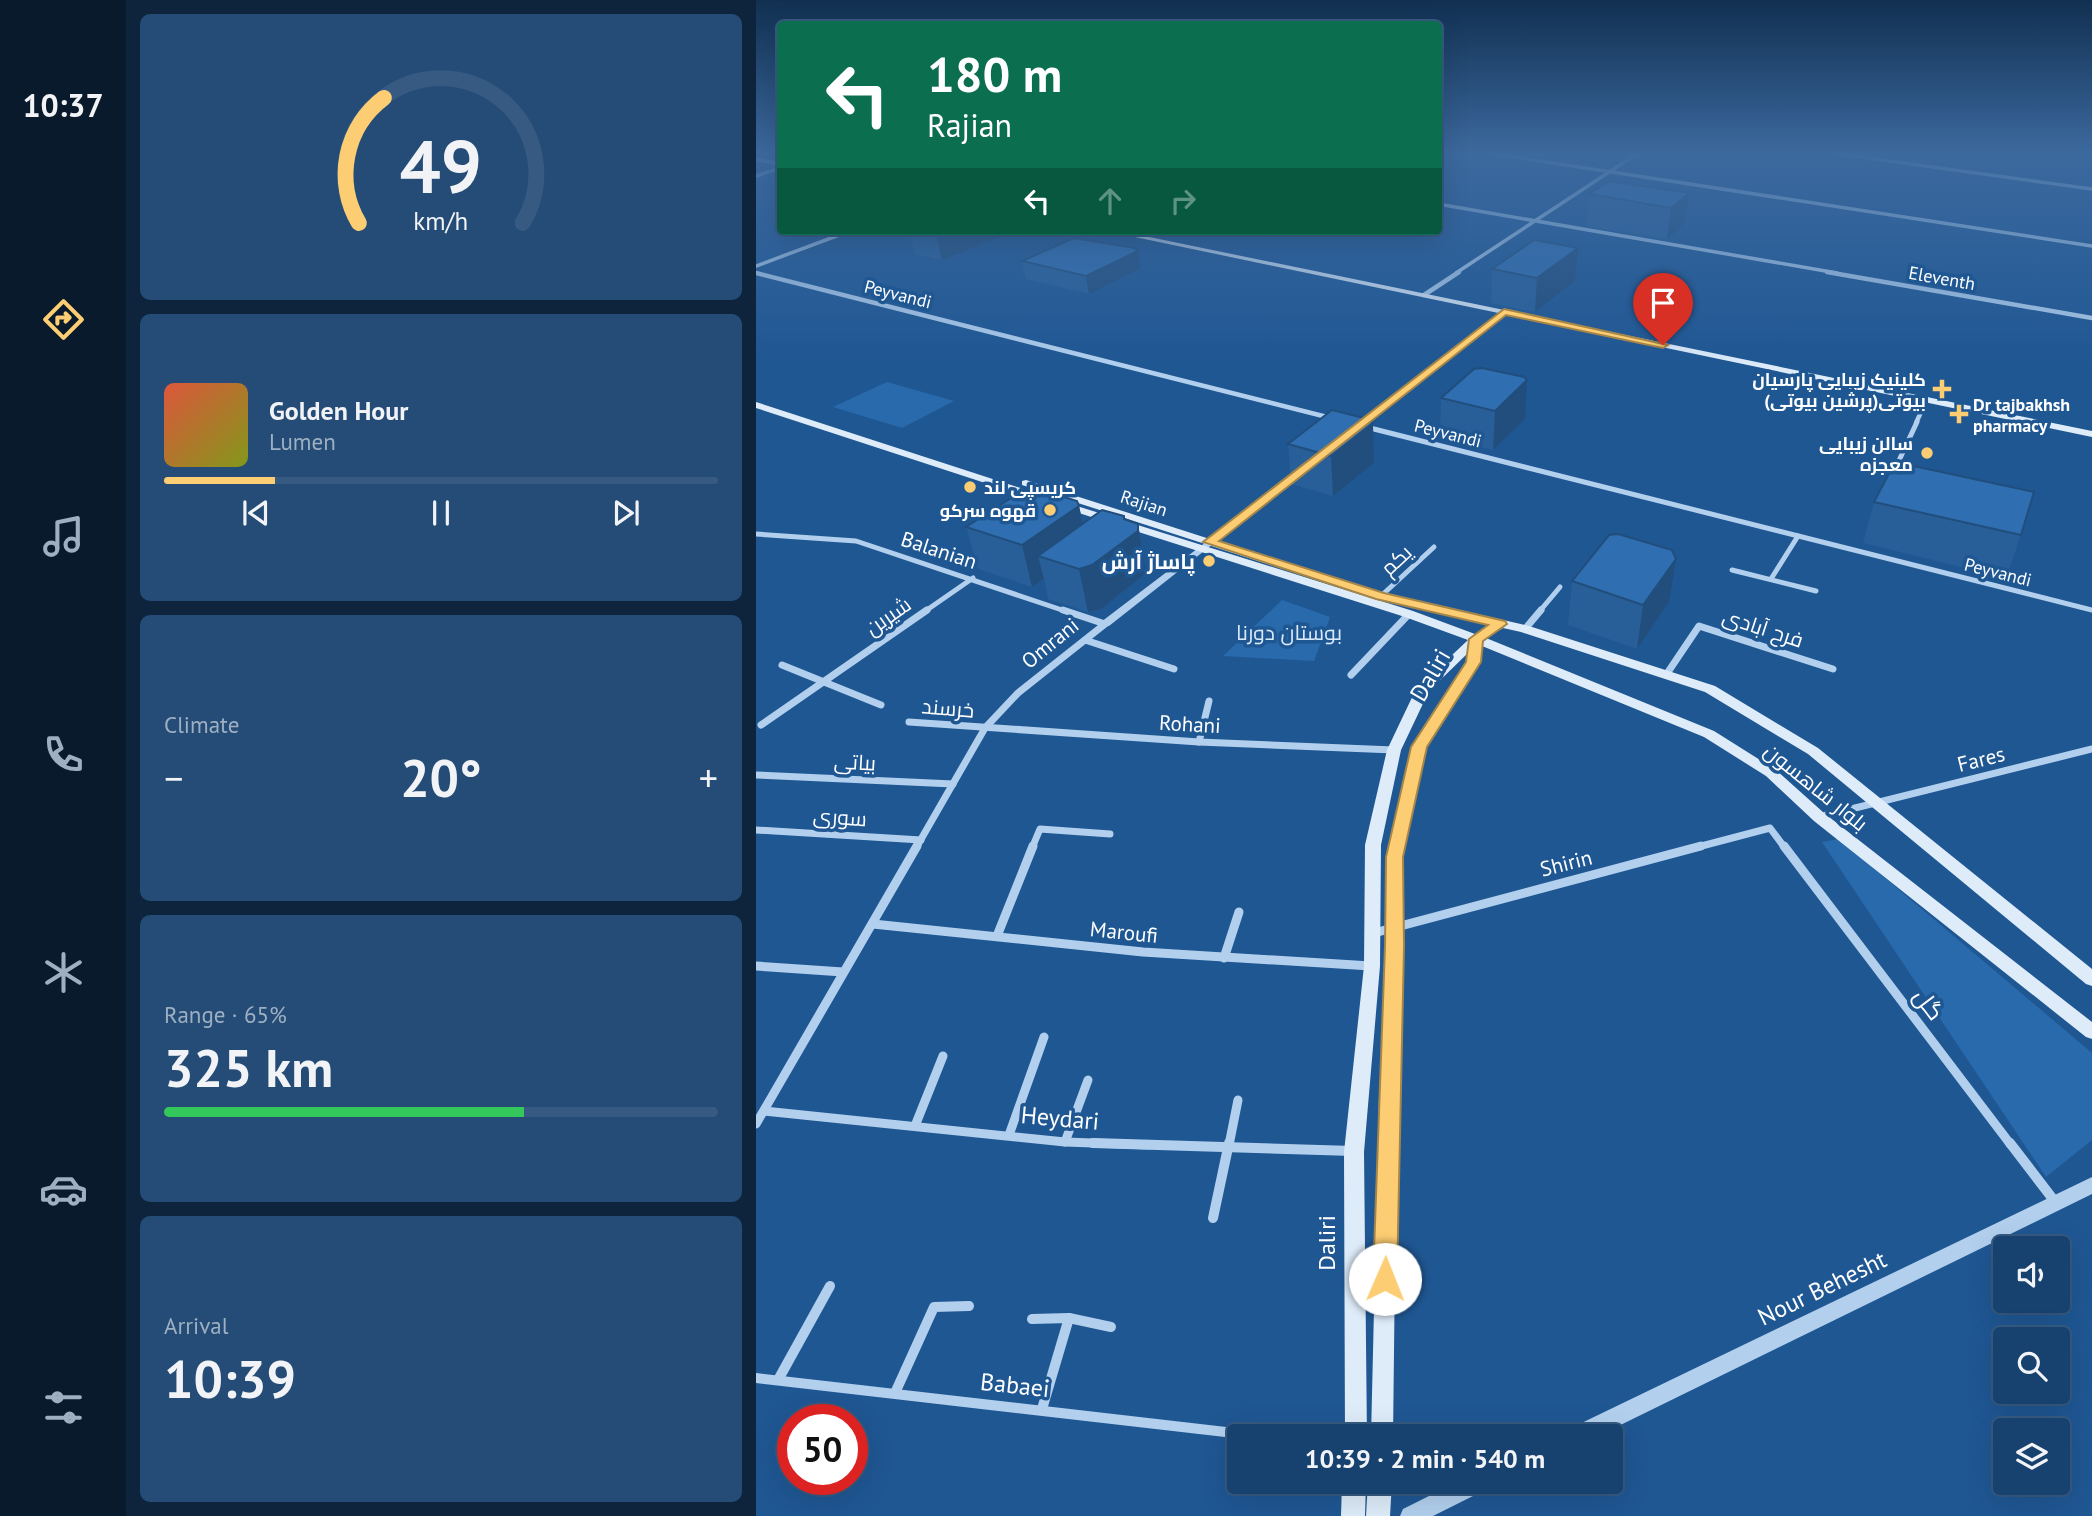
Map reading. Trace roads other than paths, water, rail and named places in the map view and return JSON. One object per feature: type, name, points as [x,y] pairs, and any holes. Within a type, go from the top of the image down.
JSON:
[{"type":"main road","points":[[1132,235],[2092,434]]},
{"type":"main road","name":"Rajian","points":[[756,396],[1409,614],[1476,639]]},
{"type":"main road","name":"Rajian","points":[[756,405],[1205,546],[1381,596],[1525,629]]},
{"type":"main road","points":[[1476,639],[1500,624]]},
{"type":"main road","name":"بلوار شاهسون","points":[[1525,629],[1710,689],[1813,751],[2092,979]]},
{"type":"main road","name":"بلوار شاهسون","points":[[1476,639],[1709,734],[1771,773],[1819,817],[2092,1032]]},
{"type":"main road","name":"Daliri","points":[[1356,1424],[1354,1152],[1372,966],[1373,845],[1394,750],[1423,689],[1476,639]]},
{"type":"main road","name":"Daliri","points":[[1382,1424],[1395,926],[1394,857],[1419,747],[1474,662],[1476,639]]},
{"type":"main road","points":[[1353,1516],[1354,1494]]},
{"type":"main road","points":[[1378,1516],[1379,1494]]},
{"type":"street","points":[[1424,295],[1534,224]]},
{"type":"street","name":"Eleventh","points":[[1554,224],[2092,318]]},
{"type":"street","points":[[1947,224],[2092,246]]},
{"type":"street","points":[[756,266],[839,235]]},
{"type":"street","name":"Peyvandi","points":[[756,273],[1334,419]]},
{"type":"street","name":"Peyvandi","points":[[1504,312],[1359,425],[2092,610]]},
{"type":"street","points":[[1890,480],[1927,400]]},
{"type":"street","name":"Omrani","points":[[756,1124],[985,728],[1018,693],[1306,467]]},
{"type":"street","name":"Balanian","points":[[756,534],[856,541],[1105,624]]},
{"type":"street","points":[[1771,579],[1798,536]]},
{"type":"street","name":"یکم","points":[[1381,596],[1434,547]]},
{"type":"street","points":[[1732,569],[1816,591]]},
{"type":"street","name":"شیرین","points":[[761,725],[973,578]]},
{"type":"street","points":[[1525,629],[1560,587]]},
{"type":"street","points":[[1351,675],[1409,614]]},
{"type":"street","name":"فرح آبادی","points":[[1666,675],[1699,626],[1833,669]]},
{"type":"street","points":[[1085,640],[1174,669]]},
{"type":"street","points":[[782,665],[881,705]]},
{"type":"street","points":[[1199,742],[1209,701]]},
{"type":"street","name":"خرسند","points":[[909,722],[985,728]]},
{"type":"street","name":"Rohani","points":[[985,728],[1199,742],[1394,750]]},
{"type":"street","name":"Fares","points":[[1819,817],[2092,749]]},
{"type":"street","name":"بیاتی","points":[[756,775],[953,784]]},
{"type":"street","name":"Shirin","points":[[1371,934],[1770,828]]},
{"type":"street","name":"گل","points":[[1770,828],[2056,1203]]},
{"type":"street","points":[[997,936],[1040,829],[1110,834]]},
{"type":"street","name":"سوری","points":[[756,830],[921,840]]},
{"type":"street","points":[[1224,958],[1239,912]]},
{"type":"street","name":"Maroufi","points":[[873,924],[1143,953],[1372,966]]},
{"type":"street","points":[[756,966],[844,972]]},
{"type":"street","points":[[1009,1135],[1044,1037]]},
{"type":"street","points":[[915,1126],[943,1056]]},
{"type":"street","points":[[1065,1142],[1088,1080]]},
{"type":"street","points":[[1213,1219],[1238,1100]]},
{"type":"street","name":"Heydari","points":[[764,1111],[1065,1142],[1354,1152]]},
{"type":"street","name":"Nour Behesht","points":[[1601,1424],[2092,1185]]},
{"type":"street","points":[[778,1380],[830,1286]]},
{"type":"street","points":[[895,1393],[934,1307],[969,1306]]},
{"type":"street","points":[[1042,1409],[1069,1318]]},
{"type":"street","points":[[1031,1319],[1069,1318],[1111,1326]]},
{"type":"street","name":"Babaei","points":[[756,1378],[1227,1432]]},
{"type":"street","points":[[1410,1516],[1455,1494]]},
{"type":"place","name":"کلینیک زیبایی پارسیان بیوتی(پرشین بیوتی)","points":[[1942,389]]},
{"type":"place","name":"Dr tajbakhsh pharmacy","points":[[1959,414]]},
{"type":"place","name":"سالن زیبایی معجزه","points":[[1927,453]]},
{"type":"place","name":"کریسپی لند","points":[[970,487]]},
{"type":"place","name":"قهوه سرکو","points":[[1050,510]]},
{"type":"place","name":"پاساژ آرش","points":[[1209,561]]},
{"type":"park label","name":"بوستان دورنا","points":[[1289,632]]}]
